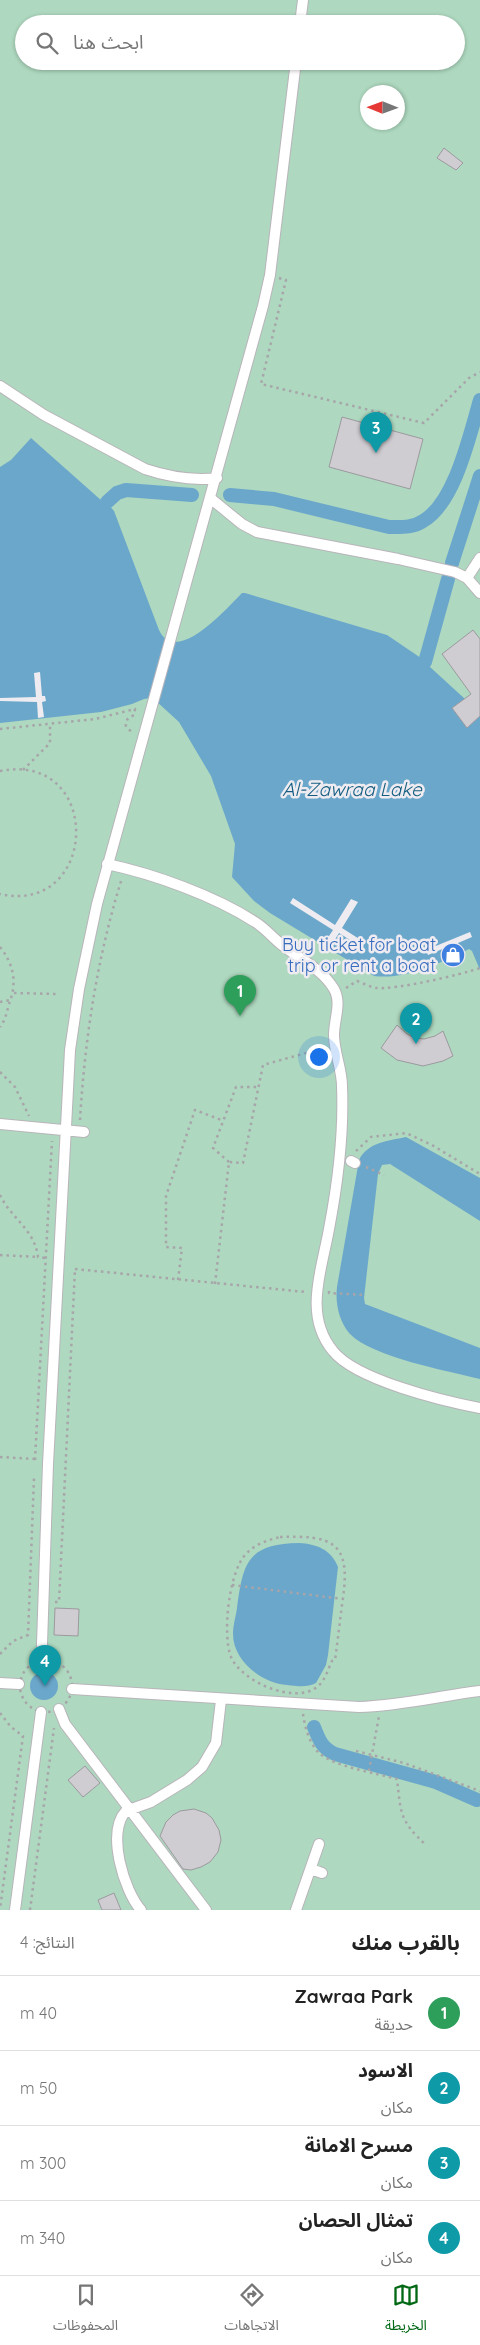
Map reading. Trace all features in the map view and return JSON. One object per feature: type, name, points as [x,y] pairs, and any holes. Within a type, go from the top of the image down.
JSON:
[{"type":"street","points":[[301,15],[303,0]]},
{"type":"street","points":[[44,1659],[42,1644],[43,1602],[70,1050],[79,989],[107,864],[217,478],[263,306],[270,275],[295,70]]},
{"type":"street","points":[[0,386],[44,415],[146,469],[182,478],[217,478]]},
{"type":"street","points":[[210,498],[242,524],[257,532],[398,558],[455,572],[467,578],[480,593]]},
{"type":"street","points":[[467,578],[480,558]]},
{"type":"street","points":[[107,864],[125,868],[227,906],[257,923],[283,946],[324,976],[338,1000],[334,1024],[335,1045],[342,1084],[340,1144],[333,1210],[317,1293],[317,1315],[333,1351],[347,1364],[368,1375],[480,1408]]},
{"type":"street","points":[[0,1124],[82,1132]]},
{"type":"street","points":[[0,1683],[19,1684]]},
{"type":"street","points":[[72,1689],[221,1700],[380,1707],[480,1691]]},
{"type":"street","points":[[141,1910],[126,1887],[120,1863],[119,1825],[123,1814],[130,1809],[151,1802],[187,1780],[202,1767],[216,1744],[221,1700]]},
{"type":"street","points":[[59,1709],[65,1724],[206,1910]]},
{"type":"street","points":[[15,1910],[41,1712]]},
{"type":"street","points":[[296,1910],[319,1844]]},
{"type":"street","points":[[310,1869],[322,1873]]},
{"type":"path","points":[[270,275],[286,280],[261,384],[424,423],[469,378],[480,372]]},
{"type":"path","points":[[0,729],[95,719],[135,710],[134,715],[128,718],[125,723],[126,728],[130,732],[143,736]]},
{"type":"path","points":[[23,770],[50,743],[50,723]]},
{"type":"path","points":[[0,771],[23,770],[38,774],[52,782],[69,800],[77,822],[76,847],[66,868],[49,885],[27,894],[0,894]]},
{"type":"path","points":[[82,1132],[85,1045],[93,992],[103,945],[125,868]]},
{"type":"path","points":[[0,947],[11,965],[14,993],[10,1000],[6,1019],[0,1027]]},
{"type":"path","points":[[336,994],[358,981],[376,988],[464,974],[480,968]]},
{"type":"path","points":[[14,993],[58,994]]},
{"type":"path","points":[[0,1002],[10,1000]]},
{"type":"path","points":[[258,1087],[236,1087],[213,1148],[229,1162],[243,1163],[263,1065],[335,1045]]},
{"type":"path","points":[[0,1072],[10,1081],[22,1099],[29,1114],[30,1127]]},
{"type":"path","points":[[178,1280],[182,1248],[166,1247],[166,1196],[195,1110],[224,1121]]},
{"type":"path","points":[[0,1654],[13,1641],[28,1635],[52,1129]]},
{"type":"path","points":[[384,1175],[353,1162],[359,1147],[372,1137],[406,1133],[432,1145],[480,1174]]},
{"type":"path","points":[[215,1284],[229,1162]]},
{"type":"path","points":[[0,1195],[5,1205],[30,1234],[38,1257]]},
{"type":"path","points":[[0,1255],[45,1258]]},
{"type":"path","points":[[59,1267],[215,1284],[329,1294],[366,1295]]},
{"type":"path","points":[[43,1602],[59,1602],[75,1269]]},
{"type":"path","points":[[329,1294],[330,1285]]},
{"type":"path","points":[[0,1457],[35,1459]]},
{"type":"path","points":[[280,1537],[316,1537],[336,1546],[343,1557],[346,1574],[335,1660],[332,1660],[317,1687],[301,1692],[282,1691],[251,1680],[231,1658],[226,1630],[232,1585],[239,1563],[256,1546],[280,1537]]},
{"type":"path","points":[[232,1585],[343,1599]]},
{"type":"path","points":[[44,1659],[56,1661],[65,1668],[71,1678],[72,1689],[66,1704],[59,1709],[41,1712],[29,1707],[21,1696],[19,1684],[23,1672],[32,1663],[44,1659]]},
{"type":"path","points":[[301,1692],[307,1732],[311,1742],[320,1753],[340,1763],[397,1779],[401,1813],[411,1830],[426,1845]]},
{"type":"path","points":[[369,1770],[380,1707]]},
{"type":"path","points":[[0,1713],[11,1727],[23,1736],[0,1909]]},
{"type":"path","points":[[30,1910],[54,1721]]},
{"type":"path","points":[[356,1751],[372,1757],[404,1763],[480,1791]]},
{"type":"path","points":[[0,1870],[5,1868]]},
{"type":"green space","points":[[0,0],[480,0],[480,1910],[0,1910]]},
{"type":"water","name":"Al-Zawraa Lake","points":[[31,438],[102,501],[104,499],[114,511],[159,630],[167,640],[177,642],[189,639],[214,621],[242,593],[245,593],[387,635],[418,656],[465,699],[452,708],[480,716],[480,970],[472,951],[469,949],[435,965],[410,973],[386,977],[374,976],[270,913],[254,901],[232,877],[235,844],[211,776],[179,722],[156,701],[150,698],[101,712],[0,723],[0,467],[11,460]]},
{"type":"water","points":[[406,1137],[480,1178],[480,1221],[390,1164],[382,1165],[378,1174],[364,1298],[365,1304],[480,1348],[480,1379],[411,1362],[375,1350],[350,1334],[343,1324],[339,1312],[337,1287],[359,1160],[368,1149],[379,1143]]},
{"type":"water","points":[[299,1543],[317,1546],[327,1552],[338,1567],[326,1665],[316,1683],[309,1686],[287,1685],[268,1680],[259,1675],[243,1661],[234,1644],[233,1634],[242,1579],[251,1559],[258,1552],[268,1547]]},
{"type":"water","points":[[44,1672],[54,1676],[58,1686],[54,1696],[44,1700],[34,1696],[30,1686],[34,1676]]},
{"type":"pier","points":[[40,672],[42,696],[45,696],[46,701],[42,702],[44,717],[38,718],[37,702],[0,701],[0,698],[36,697],[34,673]]},
{"type":"pier","points":[[293,898],[335,925],[351,899],[358,902],[342,928],[364,942],[361,947],[339,933],[329,949],[323,945],[333,930],[290,903]]},
{"type":"pier","points":[[470,932],[472,937],[458,943],[462,953],[457,955],[452,945],[428,955],[426,950]]},
{"type":"building","points":[[444,148],[463,163],[456,170],[437,158]]},
{"type":"building","points":[[342,417],[423,439],[410,489],[329,467]]},
{"type":"building","points":[[473,630],[480,639],[480,716],[467,728],[452,708],[471,694],[442,654]]},
{"type":"building","points":[[397,1025],[415,1038],[424,1039],[435,1036],[443,1031],[453,1056],[443,1061],[423,1066],[397,1060],[381,1048]]},
{"type":"building","points":[[55,1608],[79,1609],[78,1636],[54,1635]]},
{"type":"building","points":[[85,1766],[100,1783],[83,1797],[68,1780]]},
{"type":"building","points":[[194,1809],[206,1813],[212,1818],[219,1830],[221,1840],[218,1852],[210,1862],[191,1870],[183,1869],[160,1836],[166,1822],[173,1815],[180,1811]]},
{"type":"building","points":[[114,1893],[121,1910],[102,1910],[98,1900]]},
{"type":"waterway","points":[[230,495],[274,499],[389,527],[415,525],[434,512],[452,484],[460,466],[480,400]]},
{"type":"waterway","points":[[452,563],[480,476]]},
{"type":"waterway","points":[[107,502],[117,493],[126,490],[192,495]]},
{"type":"waterway","points":[[425,662],[448,579]]},
{"type":"waterway","points":[[314,1727],[322,1743],[335,1754],[436,1782],[477,1800]]},
{"type":"place","name":"مسرح الامانة","points":[[376,453]]},
{"type":"place","name":"Buy ticket for boat trip or rent a boat","points":[[453,955]]},
{"type":"place","name":"Zawraa Park","points":[[240,1016]]},
{"type":"place","name":"الاسود","points":[[416,1044]]},
{"type":"place","name":"تمثال الحصان","points":[[45,1686]]}]
